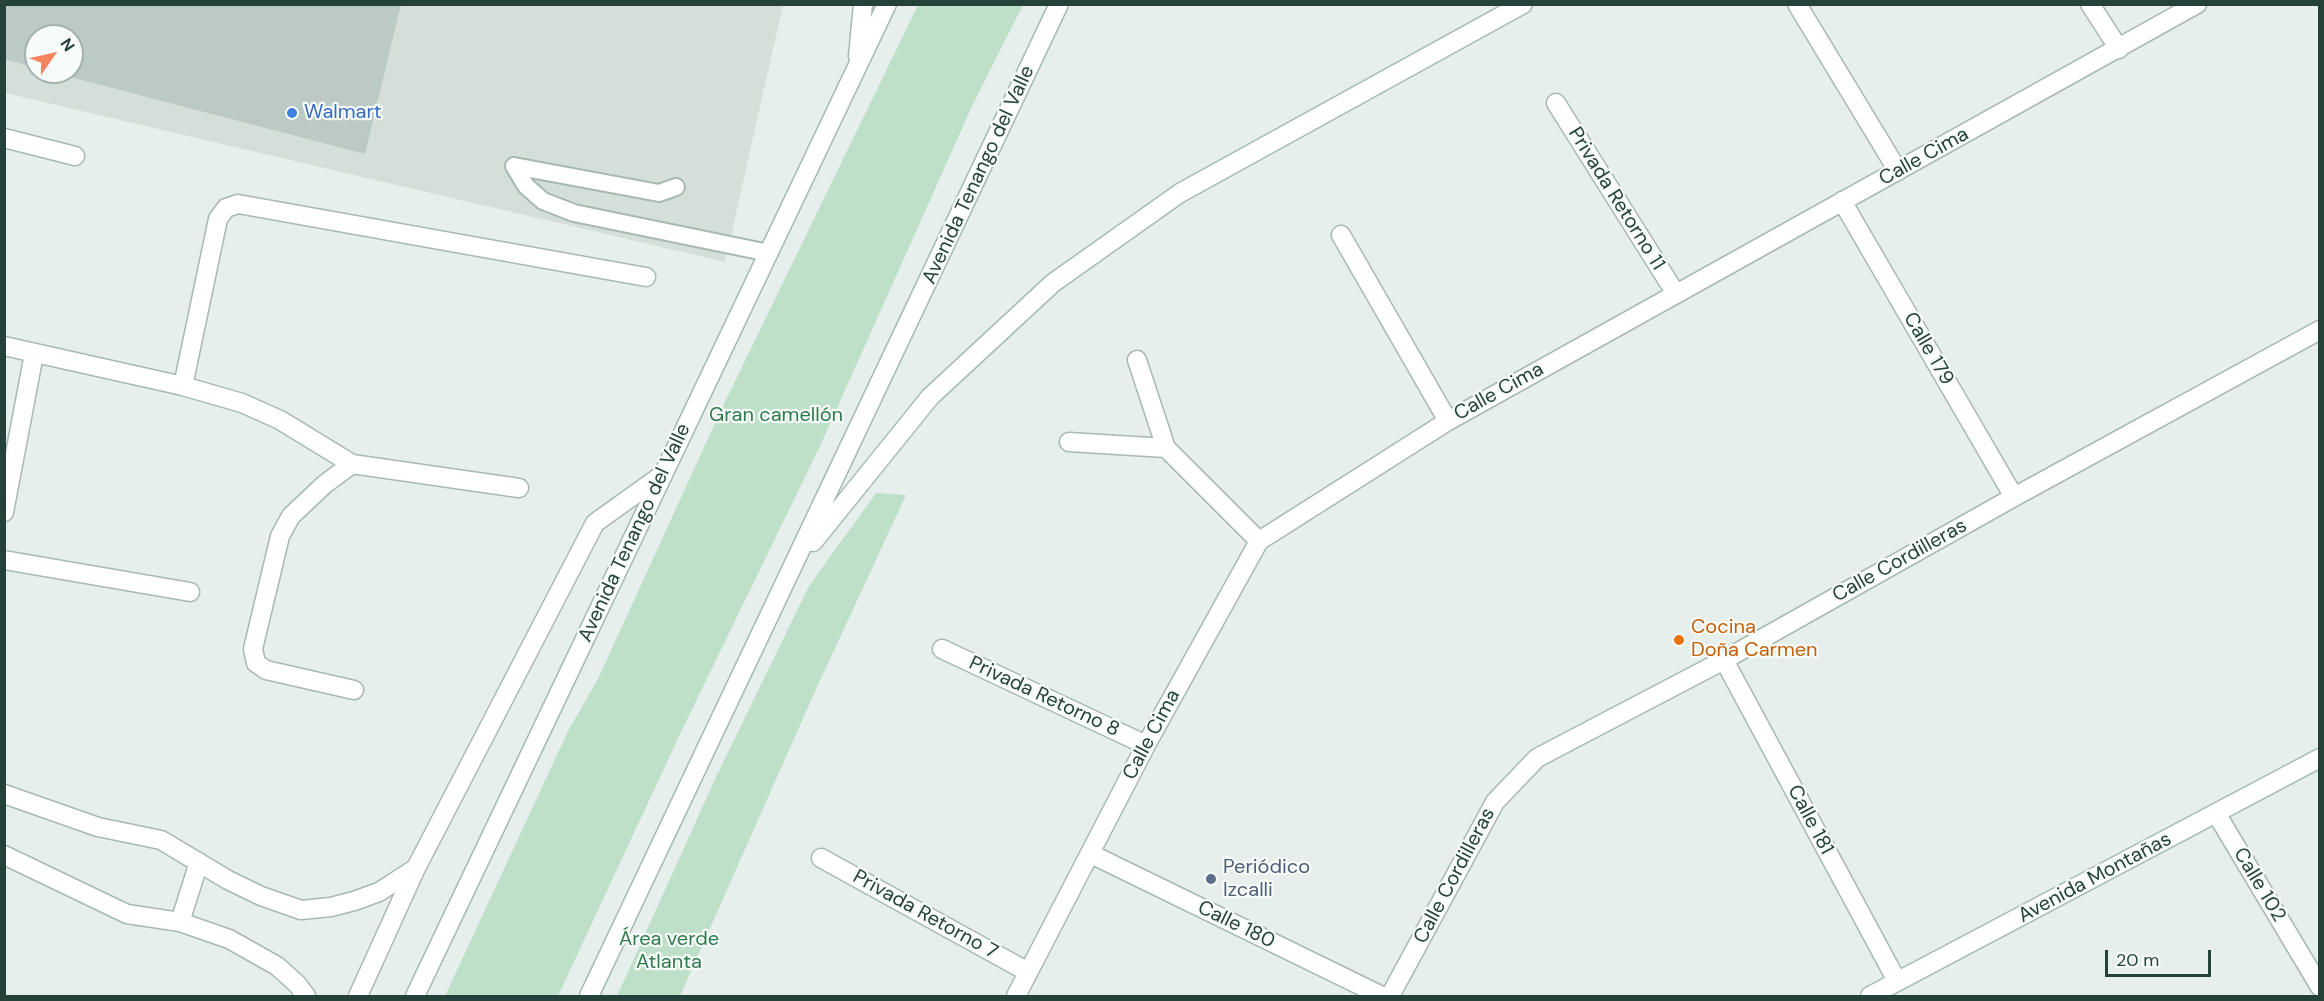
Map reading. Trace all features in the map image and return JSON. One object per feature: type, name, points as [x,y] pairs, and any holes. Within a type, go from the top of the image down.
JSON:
[{"type":"street","points":[[856,71],[863,4]]},
{"type":"street","name":"Avenida Tenango del Valle","points":[[414,996],[887,4]]},
{"type":"street","name":"Avenida Tenango del Valle","points":[[589,996],[1059,4]]},
{"type":"street","points":[[795,564],[930,397],[1053,283],[1180,193],[1523,4]]},
{"type":"street","points":[[1797,4],[1898,171]]},
{"type":"street","points":[[2090,4],[2119,49]]},
{"type":"street","name":"Calle Cima","points":[[1016,996],[1146,746],[1259,541],[1448,421],[2197,4]]},
{"type":"street","name":"Privada Retorno 11","points":[[1556,103],[1676,294]]},
{"type":"street","points":[[4,138],[75,156]]},
{"type":"street","name":"Calle 179","points":[[1842,201],[2014,497]]},
{"type":"street","points":[[183,387],[218,219],[226,208],[238,204],[646,277]]},
{"type":"street","points":[[1341,235],[1448,421]]},
{"type":"street","name":"Calle Cordilleras","points":[[1390,996],[1495,802],[1537,758],[1724,660],[2014,497],[2319,330]]},
{"type":"street","points":[[4,346],[183,387],[242,403],[280,420],[352,464],[519,488]]},
{"type":"street","points":[[4,512],[34,354]]},
{"type":"street","points":[[1137,360],[1166,448],[1259,541]]},
{"type":"street","points":[[1069,442],[1166,448]]},
{"type":"street","points":[[352,464],[291,516],[280,536],[253,649],[256,663],[266,670],[354,690]]},
{"type":"street","points":[[358,996],[416,868],[595,523],[662,475]]},
{"type":"street","points":[[4,560],[189,592]]},
{"type":"street","name":"Privada Retorno 8","points":[[942,649],[1146,746]]},
{"type":"street","name":"Calle 181","points":[[1724,660],[1897,981]]},
{"type":"street","name":"Avenida Montañas","points":[[1870,996],[2319,758]]},
{"type":"street","points":[[4,794],[98,827],[137,833],[161,840],[228,880],[261,896],[301,910],[331,907],[354,901],[378,892],[416,868]]},
{"type":"street","name":"Calle 102","points":[[2216,813],[2319,987]]},
{"type":"street","name":"Calle 180","points":[[1091,854],[1382,996]]},
{"type":"street","points":[[4,855],[127,914],[180,922],[229,939],[277,966],[297,984],[306,996]]},
{"type":"street","name":"Privada Retorno 7","points":[[821,858],[1028,972]]},
{"type":"street","points":[[180,922],[199,862]]},
{"type":"lane","points":[[676,187],[659,193],[514,166],[526,186],[543,201],[574,213],[769,253]]},
{"type":"shaded area","points":[[5,5],[783,5],[725,262],[5,93]]},
{"type":"green space","name":"Gran camellón","points":[[918,5],[1023,5],[973,104],[821,444],[681,732],[558,996],[445,996],[569,729],[598,679],[721,410]]},
{"type":"green space","name":"Área verde Atlanta","points":[[876,493],[906,495],[817,687],[680,996],[617,996],[716,777],[809,586]]},
{"type":"building","name":"Walmart","points":[[4,4],[401,4],[365,154],[84,81],[84,24],[24,24],[24,65],[4,59]]},
{"type":"place","name":"Walmart","points":[[292,113]]},
{"type":"place","name":"Cocina Doña Carmen","points":[[1679,640]]},
{"type":"place","name":"Periódico Izcalli","points":[[1211,879]]}]
